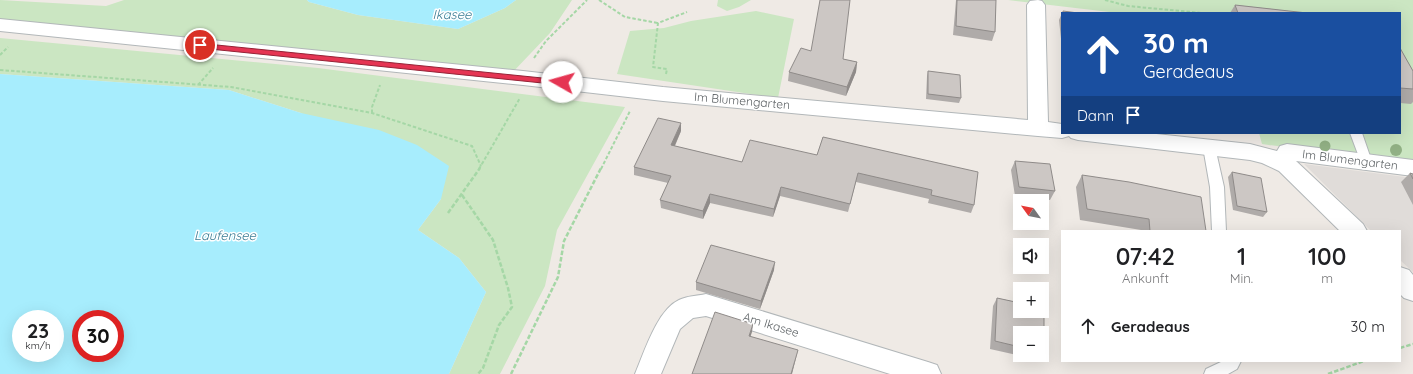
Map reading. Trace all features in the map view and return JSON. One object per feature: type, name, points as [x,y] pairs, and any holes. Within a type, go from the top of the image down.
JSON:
[{"type":"street","points":[[1036,5],[1038,129]]},
{"type":"street","name":"Im Blumengarten","points":[[0,25],[527,78],[640,91],[1061,131]]},
{"type":"street","name":"Im Blumengarten","points":[[1087,134],[1250,152],[1267,156],[1287,165],[1354,230]]},
{"type":"street","name":"Im Blumengarten","points":[[1287,152],[1413,168]]},
{"type":"street","points":[[1401,278],[1413,291]]},
{"type":"street","name":"Am Ikasee","points":[[648,374],[671,322],[686,308],[706,306],[928,374]]},
{"type":"lane","points":[[1356,134],[1366,162]]},
{"type":"lane","points":[[1209,148],[1217,187],[1219,230]]},
{"type":"lane","points":[[1212,374],[1232,364],[1233,362]]},
{"type":"path","points":[[448,213],[482,166],[546,41],[587,0]]},
{"type":"path","points":[[600,0],[625,17],[658,23],[687,12]]},
{"type":"path","points":[[1105,0],[1128,6],[1191,12]]},
{"type":"path","points":[[658,23],[653,67],[667,69]]},
{"type":"path","points":[[0,55],[12,43]]},
{"type":"path","points":[[198,85],[214,66]]},
{"type":"path","points":[[0,70],[231,87],[372,113],[472,146],[482,166]]},
{"type":"path","points":[[372,113],[372,107],[381,83]]},
{"type":"path","points":[[512,374],[558,277],[564,242],[640,91]]},
{"type":"path","points":[[462,195],[493,240],[508,288],[512,307],[499,325],[483,368],[478,374]]},
{"type":"path","points":[[1401,348],[1413,344]]},
{"type":"path","points":[[1328,374],[1361,362]]},
{"type":"shaded area","points":[[1304,164],[1413,178],[1413,272],[1401,261],[1401,230],[1370,230]]},
{"type":"green space","points":[[0,0],[106,6],[124,0],[307,0],[309,2],[358,15],[458,29],[505,8],[516,0],[572,0],[550,33],[511,74],[0,21]]},
{"type":"green space","points":[[718,0],[751,0],[739,7],[727,11],[717,6]]},
{"type":"green space","points":[[1008,0],[1413,0],[1413,165],[1262,144],[1259,134],[1401,134],[1401,12],[1110,12]]},
{"type":"green space","points":[[756,11],[794,19],[778,98],[617,74],[630,31],[664,28],[691,21]]},
{"type":"green space","points":[[0,38],[318,68],[625,107],[557,230],[545,286],[500,374],[449,374],[486,292],[459,258],[418,230],[441,199],[301,113],[229,90],[0,74]]},
{"type":"water","name":"Ikasee","points":[[307,0],[516,0],[505,8],[458,29],[358,15],[309,2]]},
{"type":"water","name":"Laufensee","points":[[0,74],[229,90],[301,113],[379,130],[417,145],[449,166],[441,199],[418,230],[459,258],[486,292],[449,374],[0,374]]},
{"type":"building","points":[[820,0],[850,0],[843,59],[857,62],[847,87],[789,72],[801,48],[811,51]]},
{"type":"building","points":[[957,0],[996,0],[995,32],[956,26]]},
{"type":"building","points":[[1235,5],[1298,12],[1238,12]]},
{"type":"building","points":[[1401,50],[1413,71],[1413,89],[1401,88]]},
{"type":"building","points":[[928,71],[960,75],[961,98],[928,94]]},
{"type":"building","points":[[658,118],[681,123],[671,145],[742,162],[750,140],[817,155],[823,137],[978,172],[974,205],[931,195],[932,190],[858,173],[850,204],[781,187],[774,209],[710,194],[703,211],[660,200],[671,176],[634,167]]},
{"type":"building","points":[[1015,161],[1050,164],[1055,191],[1019,187]]},
{"type":"building","points":[[1232,172],[1261,178],[1267,212],[1237,206]]},
{"type":"building","points":[[1082,175],[1129,182],[1201,197],[1206,230],[1150,230],[1149,219],[1087,209]]},
{"type":"building","points":[[711,245],[775,262],[761,301],[696,282]]},
{"type":"building","points":[[997,298],[1013,301],[1013,318],[1044,318],[1044,326],[1013,326],[1013,345],[995,341]]},
{"type":"building","points":[[715,312],[753,324],[749,336],[798,350],[791,374],[692,374]]},
{"type":"route","points":[[200,45],[562,82]]}]
